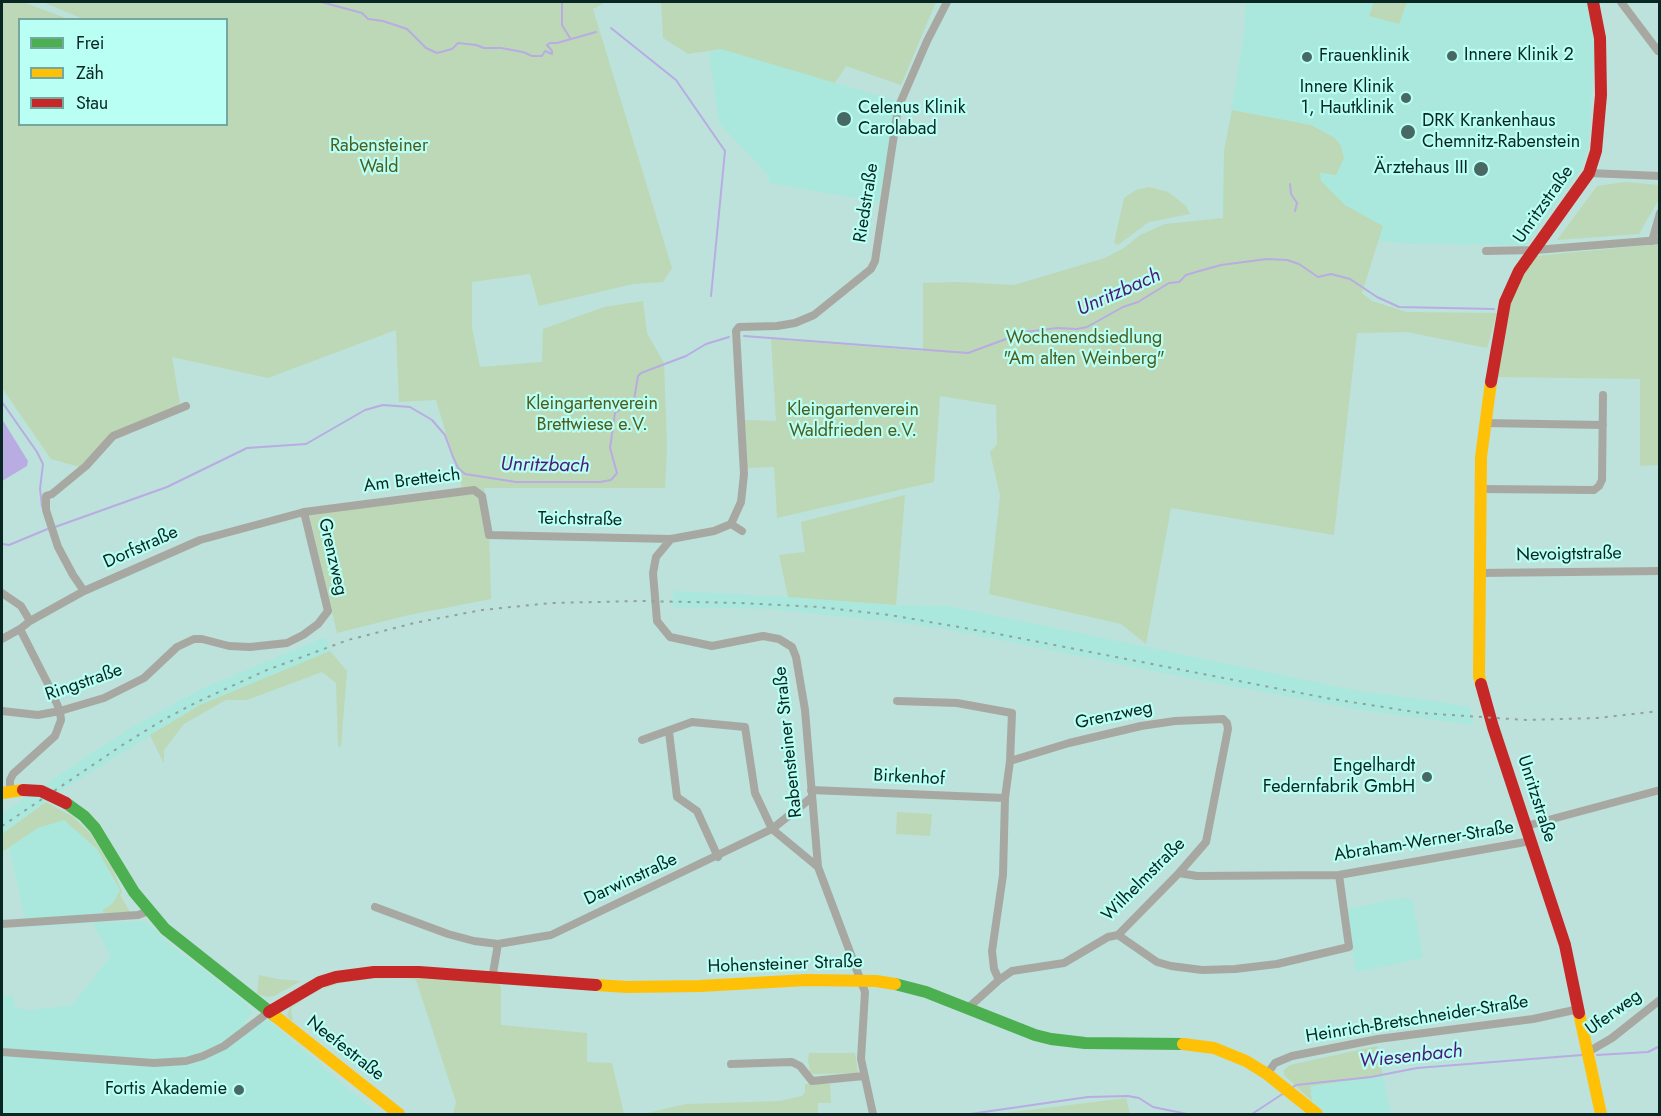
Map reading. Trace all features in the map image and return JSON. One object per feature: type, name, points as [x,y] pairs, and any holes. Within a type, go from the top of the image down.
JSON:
[{"type":"main road","name":"Unritzstraße","points":[[1593,2],[1600,38],[1601,95],[1596,151],[1589,173],[1519,271],[1505,302],[1495,350],[1481,457],[1479,676],[1565,945],[1601,1114]]},
{"type":"main road","name":"Neefestraße","points":[[6,792],[41,791],[66,803],[84,816],[103,839],[134,892],[149,912],[181,942],[399,1114]]},
{"type":"main road","name":"Hohensteiner Straße","points":[[269,1012],[320,982],[355,974],[419,972],[492,979],[670,988],[807,980],[862,980],[906,986],[1035,1035],[1066,1042],[1197,1045],[1228,1053],[1267,1074],[1317,1114]]},
{"type":"street","name":"Riedstraße","points":[[731,524],[741,502],[744,474],[736,330],[739,327],[795,324],[814,315],[871,269],[875,261],[898,108],[947,2]]},
{"type":"street","points":[[1621,2],[1658,51]]},
{"type":"street","points":[[1589,173],[1659,176]]},
{"type":"street","points":[[1486,250],[1534,250],[1655,241],[1659,213]]},
{"type":"street","points":[[1481,489],[1594,489],[1599,486],[1602,480],[1603,395]]},
{"type":"street","points":[[84,591],[73,575],[53,534],[46,510],[46,496],[52,494],[86,466],[113,436],[186,406]]},
{"type":"street","points":[[1484,423],[1603,425]]},
{"type":"street","name":"Am Bretteich","points":[[304,512],[474,490],[482,496],[489,535]]},
{"type":"street","name":"Dorfstraße","points":[[2,639],[84,591],[200,540],[304,512]]},
{"type":"street","name":"Grenzweg","points":[[304,512],[328,610]]},
{"type":"street","points":[[671,539],[714,531],[731,524],[742,531]]},
{"type":"street","name":"Teichstraße","points":[[489,535],[671,539]]},
{"type":"street","name":"Rabensteiner Straße","points":[[671,539],[656,557],[653,573],[657,621],[670,637],[712,646],[763,636],[778,639],[792,647],[798,666],[805,710],[818,867],[865,992],[861,1041],[864,1076],[873,1114]]},
{"type":"street","name":"Nevoigtstraße","points":[[1479,573],[1659,570]]},
{"type":"street","points":[[2,592],[21,606],[30,621]]},
{"type":"street","name":"Ringstraße","points":[[2,711],[33,715],[60,711],[104,698],[144,678],[177,647],[190,640],[202,639],[238,647],[287,643],[318,624],[328,610]]},
{"type":"street","points":[[6,792],[13,774],[55,736],[60,726],[60,711],[20,629]]},
{"type":"street","points":[[897,701],[957,703],[1012,713],[1010,761],[1005,798],[1003,875],[992,951],[994,969],[999,980]]},
{"type":"street","name":"Grenzweg","points":[[1010,761],[1043,750],[1141,726],[1175,721],[1223,719],[1227,723]]},
{"type":"street","points":[[642,740],[692,722],[745,727],[755,794],[772,829],[818,867]]},
{"type":"street","name":"Wilhelmstraße","points":[[968,1008],[1012,971],[1064,963],[1108,937],[1118,935],[1179,873],[1206,842],[1228,729],[1227,723]]},
{"type":"street","points":[[669,732],[676,797],[697,811],[718,857]]},
{"type":"street","points":[[1526,826],[1659,790]]},
{"type":"street","name":"Birkenhof","points":[[811,794],[1005,798]]},
{"type":"street","name":"Darwinstraße","points":[[375,907],[448,934],[498,944],[551,935],[718,857],[772,829],[811,794]]},
{"type":"street","name":"Abraham-Werner-Straße","points":[[1179,873],[1197,876],[1339,875],[1531,841]]},
{"type":"street","points":[[1118,935],[1157,962],[1171,966],[1202,969],[1235,969],[1277,964],[1349,947],[1339,875]]},
{"type":"street","points":[[2,924],[138,915],[149,912]]},
{"type":"street","points":[[492,979],[498,944]]},
{"type":"street","name":"Uferweg","points":[[1588,1052],[1612,1038],[1659,1000]]},
{"type":"street","name":"Heinrich-Bretschneider-Straße","points":[[1267,1074],[1275,1063],[1292,1056],[1378,1039],[1533,1019],[1579,1009]]},
{"type":"street","points":[[2,1052],[154,1063],[186,1061],[224,1046],[269,1012]]},
{"type":"street","points":[[731,1064],[792,1062],[800,1066],[812,1081],[864,1076]]},
{"type":"shaded area","name":"DRK Krankenhaus Chemnitz-Rabenstein","points":[[1246,2],[1588,2],[1595,42],[1588,150],[1579,172],[1525,245],[1408,244],[1380,241],[1222,210],[1224,151],[1244,36]]},
{"type":"shaded area","points":[[721,49],[897,101],[879,202],[769,183],[769,176],[719,123],[709,52]]},
{"type":"shaded area","points":[[2,419],[28,461],[27,466],[2,481]]},
{"type":"shaded area","points":[[673,591],[896,605],[949,606],[1358,691],[1443,702],[1470,708],[1473,725],[1355,709],[946,629],[769,609],[673,607]]},
{"type":"shaded area","points":[[326,637],[330,651],[200,705],[59,792],[2,834],[2,814],[138,724],[203,688]]},
{"type":"shaded area","points":[[64,820],[97,849],[120,890],[113,903],[103,910],[104,923],[143,921],[149,924],[167,942],[246,1003],[252,1013],[244,1023],[269,1021],[378,1114],[2,1114],[2,996],[13,996],[16,1009],[22,1008],[23,1011],[72,1005],[111,956],[94,922],[27,927],[9,847],[38,828]]},
{"type":"shaded area","points":[[1401,898],[1412,899],[1423,958],[1356,972],[1346,918],[1348,909]]},
{"type":"shaded area","points":[[1383,1076],[1391,1114],[1331,1114],[1324,1112],[1312,1101],[1310,1086]]},
{"type":"green space","name":"Rabensteiner Wald","points":[[2,2],[23,2],[65,18],[18,18],[18,126],[228,126],[228,18],[81,18],[43,2],[606,2],[593,9],[672,268],[663,282],[633,284],[539,306],[530,274],[472,282],[472,328],[480,367],[542,362],[543,329],[604,307],[643,301],[647,333],[664,363],[667,448],[665,488],[484,488],[489,530],[491,599],[409,615],[337,633],[308,509],[462,487],[436,400],[399,402],[396,330],[268,378],[172,357],[180,404],[111,436],[80,467],[51,459],[2,388]]},
{"type":"green space","points":[[661,2],[936,2],[901,85],[846,66],[835,83],[721,49],[688,54],[663,38]]},
{"type":"green space","points":[[1374,2],[1407,2],[1399,24],[1369,16]]},
{"type":"green space","points":[[1232,110],[1311,125],[1335,138],[1341,146],[1344,158],[1336,175],[1320,173],[1321,181],[1345,205],[1383,226],[1362,293],[1372,301],[1407,312],[1497,313],[1487,348],[1407,332],[1357,333],[1334,535],[1171,508],[1146,644],[1121,624],[989,594],[1000,495],[990,452],[997,444],[996,405],[940,396],[934,482],[777,518],[774,467],[747,468],[745,420],[776,421],[771,339],[923,351],[923,283],[1014,285],[1105,258],[1124,248],[1140,235],[1165,224],[1223,218],[1224,151]]},
{"type":"green space","points":[[1625,182],[1659,185],[1659,199],[1639,234],[1557,240],[1597,186]]},
{"type":"green space","points":[[1149,187],[1168,192],[1186,206],[1190,214],[1149,222],[1118,245],[1114,243],[1124,198],[1136,190]]},
{"type":"green space","points":[[1659,244],[1659,465],[1640,466],[1640,379],[1495,377],[1510,303],[1523,274],[1536,256]]},
{"type":"green space","points":[[905,495],[896,605],[788,597],[779,555],[805,552],[801,522]]},
{"type":"green space","points":[[330,651],[347,671],[341,747],[338,746],[336,683],[322,672],[247,700],[226,700],[184,724],[164,750],[164,764],[150,735],[200,705]]},
{"type":"green space","points":[[46,802],[72,816],[90,833],[113,870],[122,892],[120,895],[130,912],[103,913],[103,910],[113,903],[120,890],[97,849],[64,820],[38,828],[2,852],[2,834]]},
{"type":"green space","points":[[897,812],[932,814],[930,836],[896,834]]},
{"type":"green space","points":[[259,975],[301,981],[274,996],[267,997],[257,994]]},
{"type":"green space","points":[[413,976],[499,984],[501,987],[501,1025],[587,1033],[587,1062],[612,1063],[624,1114],[453,1114],[456,1102],[416,980],[367,979],[340,983],[322,989],[354,978]]},
{"type":"green space","points":[[309,996],[292,1007],[293,1020],[290,1020],[287,1016],[290,1007]]},
{"type":"green space","points":[[1377,1046],[1383,1076],[1310,1086],[1312,1101],[1284,1075],[1284,1070],[1290,1065]]},
{"type":"green space","points":[[809,1053],[855,1053],[858,1073],[813,1074],[810,1072]]},
{"type":"green space","points":[[805,1084],[830,1084],[831,1103],[818,1103],[818,1114],[643,1114],[686,1104],[780,1101],[802,1096],[805,1092]]},
{"type":"green space","points":[[1126,1098],[1130,1114],[995,1114],[1013,1112]]},
{"type":"waterway","points":[[321,2],[362,13],[368,19],[407,29],[426,48],[437,53],[452,49],[458,43],[542,56],[545,51],[552,54],[547,45],[550,43],[596,32]]},
{"type":"waterway","points":[[562,2],[562,25],[570,38]]},
{"type":"waterway","points":[[611,28],[676,80],[725,151],[711,296]]},
{"type":"waterway","points":[[1290,184],[1291,194],[1297,203],[1295,211]]},
{"type":"waterway","name":"Unritzbach","points":[[744,336],[968,353],[1025,332],[1087,327],[1123,307],[1138,302],[1169,283],[1179,282],[1186,275],[1221,265],[1267,259],[1287,260],[1299,264],[1318,277],[1331,274],[1350,279],[1377,297],[1399,307],[1494,309]]},
{"type":"waterway","name":"Unritzbach","points":[[55,527],[167,487],[247,448],[306,444],[365,410],[383,405],[410,407],[432,420],[445,435],[458,468],[465,474],[516,482],[611,480],[617,473],[610,448],[615,413],[634,400],[638,376],[686,356],[706,344],[729,337]]},
{"type":"waterway","points":[[2,402],[43,464],[40,489],[42,507]]},
{"type":"waterway","name":"Unritzbach","points":[[2,544],[9,545],[50,528]]},
{"type":"waterway","name":"Wiesenbach","points":[[1597,1055],[1648,1052],[1660,1046]]},
{"type":"waterway","name":"Wiesenbach","points":[[1292,1088],[1296,1085],[1371,1077],[1417,1068],[1582,1055]]},
{"type":"waterway","name":"Wiesenbach","points":[[1252,1114],[1284,1093]]},
{"type":"waterway","name":"Wiesenbach","points":[[970,1114],[1088,1097],[1128,1096],[1139,1098],[1153,1107],[1187,1114]]},
{"type":"railway","points":[[2,826],[163,720],[267,670],[348,640],[414,623],[482,610],[551,603],[640,601],[741,603],[819,607],[890,615],[1326,698],[1421,713],[1526,720],[1597,718],[1660,711]]},
{"type":"traffic: fast","points":[[66,803],[84,816],[95,828],[134,892],[165,929],[275,1016]]},
{"type":"traffic: fast","points":[[895,984],[926,992],[1035,1035],[1051,1039],[1085,1043],[1183,1044]]},
{"type":"traffic: slow","points":[[1481,684],[1479,676],[1481,457],[1491,382]]},
{"type":"traffic: slow","points":[[2,793],[23,790]]},
{"type":"traffic: slow","points":[[596,985],[700,986],[807,980],[876,981],[895,984]]},
{"type":"traffic: slow","points":[[1579,1013],[1601,1114]]},
{"type":"traffic: slow","points":[[275,1016],[399,1114]]},
{"type":"traffic: slow","points":[[1183,1044],[1214,1048],[1246,1061],[1267,1074],[1317,1114]]},
{"type":"traffic: jam","points":[[1491,382],[1505,302],[1519,271],[1589,173],[1596,151],[1601,95],[1600,38],[1593,2]]},
{"type":"traffic: jam","points":[[1481,684],[1565,945],[1579,1013]]},
{"type":"traffic: jam","points":[[23,790],[41,791],[66,803]]},
{"type":"traffic: jam","points":[[269,1012],[320,982],[336,977],[374,972],[419,972],[596,985]]},
{"type":"place","name":"Innere Klinik 2","points":[[1452,56]]},
{"type":"place","name":"Frauenklinik","points":[[1307,57]]},
{"type":"place","name":"Innere Klinik 1, Hautklinik","points":[[1406,98]]},
{"type":"place","name":"Celenus Klinik Carolabad","points":[[844,119]]},
{"type":"place","name":"DRK Krankenhaus Chemnitz-Rabenstein","points":[[1408,132]]},
{"type":"place","name":"Ärztehaus III","points":[[1481,169]]},
{"type":"place","name":"Engelhardt Federnfabrik GmbH","points":[[1427,777]]},
{"type":"place","name":"Fortis Akademie","points":[[239,1090]]},
{"type":"park label","name":"Wochenendsiedlung \"Am alten Weinberg\"","points":[[1084,349]]},
{"type":"park label","name":"Kleingartenverein Brettwiese e.V.","points":[[592,415]]},
{"type":"park label","name":"Kleingartenverein Waldfrieden e.V.","points":[[853,421]]}]
